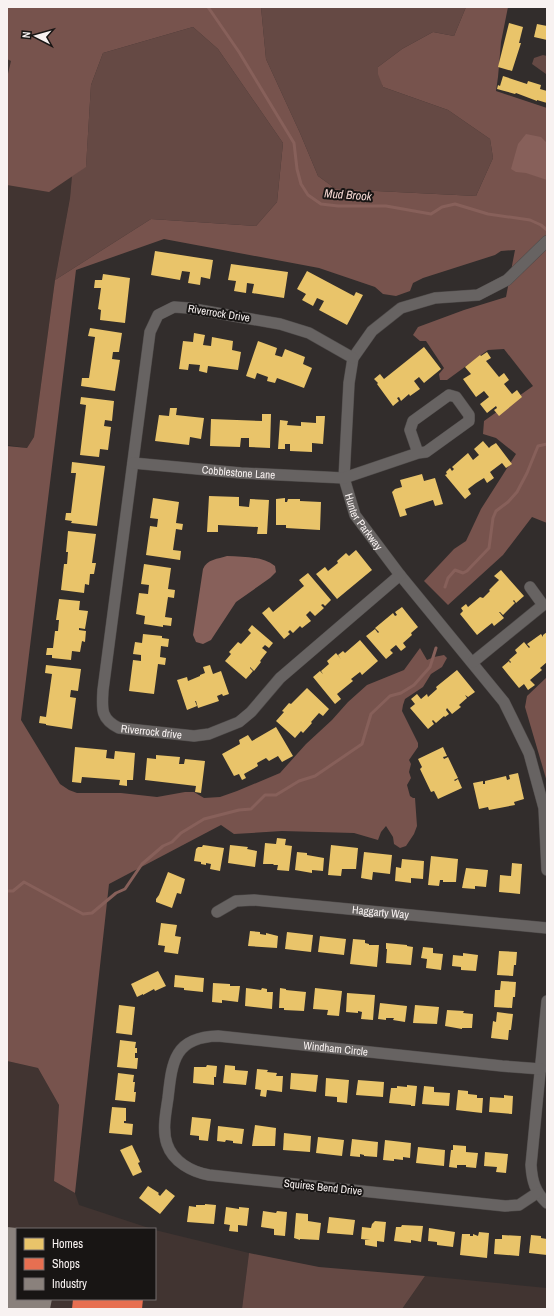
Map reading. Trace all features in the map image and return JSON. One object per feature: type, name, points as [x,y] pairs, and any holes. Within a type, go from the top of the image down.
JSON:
[{"type":"street","name":"Hunter Parkway","points":[[547,241],[507,280],[478,295],[435,298],[401,308],[372,331],[353,358],[349,383],[344,478],[355,515],[400,575],[473,662],[504,702],[529,753],[544,808],[547,870]]},
{"type":"street","name":"Riverrock Drive","points":[[133,463],[150,332],[158,315],[174,307],[188,308],[280,324],[309,333],[353,358]]},
{"type":"street","points":[[344,478],[418,453],[426,452],[469,421],[469,415],[456,398],[449,395],[413,422],[410,430],[418,453]]},
{"type":"street","name":"Cobblestone Lane","points":[[133,463],[241,473],[344,478]]},
{"type":"street","name":"Riverrock drive","points":[[133,463],[102,707],[105,718],[111,724],[119,728],[194,736],[209,734],[239,722],[251,712],[280,678],[400,575]]},
{"type":"street","points":[[473,662],[545,608],[530,587]]},
{"type":"street","name":"Haggarty Way","points":[[217,912],[236,901],[245,900],[547,928]]},
{"type":"street","points":[[547,1001],[531,1165],[533,1181],[537,1193],[547,1203]]},
{"type":"street","name":"Windham Circle","points":[[168,1095],[173,1064],[180,1051],[191,1042],[207,1036],[541,1069]]},
{"type":"street","name":"Squires Bend Drive","points":[[168,1095],[165,1128],[167,1144],[184,1166],[200,1174],[505,1206],[519,1205],[537,1193]]},
{"type":"shaded area","points":[[7,7],[89,7],[70,198],[55,280],[34,437],[27,448],[7,445]]},
{"type":"shaded area","points":[[7,7],[261,7],[266,59],[318,176],[336,189],[476,196],[493,158],[490,139],[448,110],[383,87],[378,74],[378,67],[402,49],[433,32],[454,36],[466,7],[508,7],[501,42],[496,91],[547,108],[547,523],[532,517],[503,555],[448,605],[424,581],[454,549],[466,541],[481,509],[516,454],[496,438],[483,434],[484,421],[533,386],[504,349],[488,350],[447,380],[440,380],[439,374],[444,368],[426,341],[420,341],[413,335],[418,327],[464,310],[506,297],[515,250],[501,251],[495,255],[423,278],[413,283],[410,291],[396,296],[383,294],[375,287],[319,268],[164,239],[76,270],[21,720],[60,784],[77,793],[121,793],[157,797],[185,792],[194,792],[204,798],[220,797],[280,773],[306,744],[367,685],[404,670],[420,648],[427,660],[444,655],[447,658],[442,667],[431,674],[423,687],[405,699],[403,705],[402,711],[418,743],[418,747],[409,760],[411,764],[409,772],[411,778],[407,785],[410,796],[415,798],[417,826],[414,834],[406,846],[400,848],[394,844],[393,837],[386,826],[381,832],[378,840],[354,833],[282,831],[234,834],[221,825],[109,884],[75,1193],[54,1181],[59,1105],[38,1068],[7,1061],[7,446],[27,448],[34,437],[55,280],[151,219],[256,226],[277,202],[283,143],[218,49],[193,27],[103,53],[91,85],[86,167],[49,192],[7,185],[7,78],[11,61],[7,59]]},
{"type":"shaded area","points":[[261,7],[466,7],[454,36],[433,32],[402,49],[378,67],[383,87],[448,110],[490,139],[493,158],[476,196],[336,189],[318,176],[266,59]]},
{"type":"shaded area","points":[[193,27],[218,49],[283,143],[277,202],[256,226],[151,219],[55,280],[70,198],[72,176],[86,166],[91,85],[103,53]]},
{"type":"shaded area","points":[[543,55],[547,56],[546,74],[532,64],[534,58]]},
{"type":"shaded area","points":[[526,134],[541,137],[547,143],[547,180],[526,173],[516,172],[511,169],[518,144]]},
{"type":"shaded area","points":[[227,556],[264,560],[275,566],[276,572],[236,602],[211,640],[203,644],[196,642],[193,635],[203,569],[210,561]]},
{"type":"shaded area","points":[[547,677],[547,782],[525,707],[527,696]]},
{"type":"shaded area","points":[[7,1061],[38,1068],[59,1105],[54,1181],[75,1193],[79,1205],[149,1228],[16,1228],[16,1300],[156,1300],[156,1230],[249,1253],[242,1309],[7,1309]]},
{"type":"shaded area","points":[[249,1253],[319,1267],[425,1276],[402,1309],[242,1309]]},
{"type":"shaded area","points":[[425,1276],[547,1288],[547,1309],[402,1309]]},
{"type":"building: Homes","points":[[509,23],[523,27],[519,43],[521,43],[512,71],[498,67]]},
{"type":"building: Homes","points":[[537,24],[547,26],[547,40],[534,37]]},
{"type":"building: Homes","points":[[503,76],[527,84],[528,81],[541,85],[540,89],[547,91],[547,103],[516,93],[497,89],[498,85],[500,86]]},
{"type":"building: Homes","points":[[155,251],[213,260],[210,279],[201,277],[200,285],[188,283],[190,272],[182,271],[180,280],[151,275]]},
{"type":"building: Homes","points":[[231,264],[288,272],[284,298],[252,293],[254,284],[247,283],[246,293],[234,291],[236,281],[228,280]]},
{"type":"building: Homes","points":[[307,271],[354,296],[356,292],[363,295],[347,325],[319,310],[324,301],[317,298],[313,306],[302,300],[306,294],[297,289]]},
{"type":"building: Homes","points":[[103,274],[130,278],[125,323],[100,320],[101,310],[98,309],[101,288],[94,288],[95,280],[102,280]]},
{"type":"building: Homes","points":[[90,328],[122,333],[119,352],[113,352],[112,359],[120,360],[115,391],[81,386],[82,378],[89,378],[95,337],[88,336]]},
{"type":"building: Homes","points":[[194,333],[205,335],[203,345],[211,346],[212,337],[233,341],[232,350],[241,352],[238,370],[208,366],[207,373],[199,371],[200,365],[189,364],[188,370],[179,369],[183,341],[193,342]]},
{"type":"building: Homes","points":[[258,341],[277,348],[275,355],[282,357],[285,349],[305,357],[303,364],[312,368],[304,388],[277,378],[275,383],[267,381],[268,377],[257,373],[255,379],[246,376]]},
{"type":"building: Homes","points":[[424,347],[441,369],[424,383],[419,377],[414,381],[420,389],[410,396],[409,394],[401,401],[399,397],[397,398],[399,401],[393,406],[374,379],[380,374],[384,379]]},
{"type":"building: Homes","points":[[487,352],[491,358],[486,361],[499,377],[504,373],[509,380],[504,384],[512,394],[517,390],[522,397],[499,416],[494,410],[497,408],[496,406],[487,413],[480,404],[489,397],[484,391],[476,397],[463,379],[471,374],[465,367],[480,355],[481,356]]},
{"type":"building: Homes","points":[[81,397],[114,401],[112,421],[105,420],[104,426],[111,427],[108,450],[100,449],[99,457],[80,455],[86,405],[80,404]]},
{"type":"building: Homes","points":[[170,408],[177,408],[176,415],[204,418],[201,439],[190,437],[189,445],[155,441],[159,415],[169,416]]},
{"type":"building: Homes","points":[[262,414],[271,414],[270,448],[249,447],[249,438],[241,438],[240,447],[210,446],[211,419],[262,421]]},
{"type":"building: Homes","points":[[316,416],[325,416],[323,444],[312,443],[312,452],[290,451],[290,444],[285,444],[285,449],[278,449],[280,420],[288,421],[287,425],[301,426],[301,422],[316,423]]},
{"type":"building: Homes","points":[[483,441],[489,448],[496,443],[512,464],[506,468],[502,463],[490,472],[494,478],[487,483],[484,478],[476,483],[468,489],[471,494],[465,499],[445,475],[450,468],[452,471],[454,469],[452,467],[468,453],[473,460],[479,455],[474,449]]},
{"type":"building: Homes","points":[[72,462],[105,466],[97,526],[71,523],[72,521],[65,520],[66,513],[71,513],[76,473],[71,473]]},
{"type":"building: Homes","points":[[422,474],[424,481],[435,478],[443,504],[435,506],[433,500],[405,509],[407,515],[400,517],[392,492],[395,489],[402,487],[400,480]]},
{"type":"building: Homes","points":[[209,496],[239,497],[239,506],[249,507],[250,499],[269,500],[267,534],[257,534],[258,527],[218,525],[218,532],[207,532]]},
{"type":"building: Homes","points":[[153,498],[179,502],[176,523],[183,524],[182,530],[176,529],[173,550],[181,551],[180,560],[146,555],[150,526],[157,527],[158,519],[150,518]]},
{"type":"building: Homes","points":[[285,498],[285,502],[287,502],[288,499],[300,499],[300,501],[321,502],[320,530],[286,528],[286,525],[276,525],[276,499]]},
{"type":"building: Homes","points":[[68,531],[96,534],[92,563],[96,563],[94,574],[90,574],[89,585],[85,584],[84,593],[61,590],[64,564],[67,564],[68,552],[66,552]]},
{"type":"building: Homes","points":[[356,550],[372,570],[337,599],[316,574],[325,567],[328,571],[338,563],[337,561],[346,553],[349,556]]},
{"type":"building: Homes","points":[[144,564],[171,568],[168,589],[175,590],[174,598],[168,597],[165,617],[172,618],[171,626],[163,625],[163,627],[144,624],[145,616],[136,614],[139,593],[148,594],[149,585],[141,584]]},
{"type":"building: Homes","points":[[501,570],[524,596],[516,603],[514,600],[513,601],[515,603],[503,615],[499,612],[504,618],[494,626],[492,623],[477,635],[460,614],[463,611],[461,608],[466,604],[468,607],[480,597],[483,598],[499,580],[494,576]]},
{"type":"building: Homes","points":[[308,573],[331,600],[325,606],[323,604],[321,605],[324,608],[315,616],[310,611],[306,615],[311,621],[302,628],[300,626],[293,633],[290,630],[288,632],[290,634],[284,639],[262,613],[269,607],[273,612],[304,586],[299,580]]},
{"type":"building: Homes","points":[[59,599],[80,601],[79,610],[88,611],[85,629],[79,628],[79,630],[86,631],[85,642],[82,641],[80,652],[72,651],[71,660],[52,658],[52,655],[46,655],[47,648],[53,648],[55,631],[58,631],[59,620],[56,620]]},
{"type":"building: Homes","points":[[402,607],[418,627],[403,643],[406,647],[401,651],[396,645],[390,650],[393,653],[386,659],[366,636],[375,629],[378,633],[379,632],[375,628],[393,613],[395,616],[397,615],[395,612]]},
{"type":"building: Homes","points":[[252,625],[273,643],[269,648],[265,645],[262,648],[267,652],[254,671],[250,667],[253,671],[246,679],[225,661],[231,654],[229,652],[238,642],[241,644],[251,633],[248,630]]},
{"type":"building: Homes","points":[[547,632],[547,662],[540,668],[542,670],[530,680],[535,685],[528,690],[524,684],[519,688],[502,667],[509,661],[510,663],[511,662],[509,660],[517,653],[515,650],[524,642],[529,648],[530,647],[527,644],[541,634],[543,637],[543,635]]},
{"type":"building: Homes","points":[[143,634],[162,636],[162,638],[169,639],[168,647],[161,646],[160,657],[166,658],[165,665],[158,664],[154,694],[129,691],[133,660],[141,661],[141,655],[133,654],[135,642],[142,643]]},
{"type":"building: Homes","points":[[360,640],[378,661],[362,675],[360,672],[351,679],[353,681],[337,694],[341,699],[335,704],[313,677],[320,671],[323,674],[321,671],[329,664],[327,661],[336,653],[341,659],[338,655],[343,651],[345,653]]},
{"type":"building: Homes","points":[[46,665],[81,669],[78,691],[71,690],[70,697],[76,698],[72,729],[39,723],[40,716],[46,717],[52,674],[45,673]]},
{"type":"building: Homes","points":[[210,665],[213,674],[221,671],[229,694],[217,696],[219,701],[198,708],[195,701],[197,706],[187,710],[177,680],[187,677],[188,681],[200,676],[205,673],[203,667]]},
{"type":"building: Homes","points":[[457,670],[475,692],[468,697],[465,695],[467,698],[459,705],[461,707],[452,714],[447,708],[446,710],[449,714],[445,717],[444,716],[436,723],[433,720],[432,721],[434,724],[428,729],[410,708],[415,704],[411,699],[417,694],[421,699],[427,694],[428,697],[437,689],[436,687]]},
{"type":"building: Homes","points":[[307,688],[329,709],[323,716],[319,713],[303,733],[301,731],[295,738],[276,721],[284,712],[282,711],[289,703],[291,704]]},
{"type":"building: Homes","points":[[276,727],[293,756],[282,762],[278,756],[269,761],[266,758],[257,763],[258,766],[244,774],[246,778],[242,780],[239,774],[234,776],[222,754],[240,744],[239,740],[248,735],[252,741]]},
{"type":"building: Homes","points":[[75,747],[107,750],[106,758],[114,759],[115,751],[135,753],[133,780],[127,780],[127,786],[119,785],[120,780],[82,777],[81,783],[72,782]]},
{"type":"building: Homes","points":[[443,747],[447,756],[443,757],[444,759],[448,757],[458,778],[454,780],[455,781],[458,779],[462,788],[438,799],[434,791],[431,792],[420,769],[422,767],[418,759]]},
{"type":"building: Homes","points":[[156,755],[180,757],[179,764],[184,764],[185,759],[205,761],[201,793],[195,792],[196,786],[145,780],[147,758],[156,759]]},
{"type":"building: Homes","points":[[518,773],[524,799],[514,802],[515,805],[489,810],[488,807],[479,809],[473,783],[483,781],[483,784],[485,784],[485,781],[506,776],[507,780],[510,779],[509,775]]},
{"type":"building: Homes","points":[[277,838],[286,839],[285,845],[292,846],[289,871],[277,870],[278,865],[263,864],[265,843],[276,844]]},
{"type":"building: Homes","points":[[203,845],[224,848],[220,871],[210,869],[211,864],[206,863],[206,865],[201,864],[201,862],[194,861],[196,849],[198,847],[202,847]]},
{"type":"building: Homes","points":[[230,845],[248,847],[247,849],[257,851],[255,867],[228,863]]},
{"type":"building: Homes","points":[[331,845],[358,848],[356,869],[342,869],[341,876],[328,875]]},
{"type":"building: Homes","points":[[297,852],[324,858],[323,871],[312,870],[312,873],[295,870]]},
{"type":"building: Homes","points":[[364,852],[392,855],[390,874],[373,872],[372,880],[361,878]]},
{"type":"building: Homes","points":[[431,856],[458,859],[456,882],[443,882],[443,880],[440,880],[439,886],[428,885]]},
{"type":"building: Homes","points":[[402,859],[424,861],[423,879],[411,878],[411,883],[395,881],[396,867],[401,868]]},
{"type":"building: Homes","points":[[512,863],[522,864],[520,894],[499,892],[500,875],[511,876]]},
{"type":"building: Homes","points":[[466,868],[488,870],[486,887],[475,886],[475,889],[462,888]]},
{"type":"building: Homes","points":[[168,872],[185,879],[181,894],[177,893],[172,908],[156,902]]},
{"type":"building: Homes","points":[[161,923],[177,925],[175,936],[181,937],[178,954],[164,952],[165,946],[158,945]]},
{"type":"building: Homes","points":[[250,931],[278,936],[277,948],[248,946]]},
{"type":"building: Homes","points":[[287,932],[313,935],[311,952],[285,949]]},
{"type":"building: Homes","points":[[320,936],[346,939],[344,955],[318,952]]},
{"type":"building: Homes","points":[[353,939],[365,940],[365,943],[369,945],[379,945],[377,967],[350,964]]},
{"type":"building: Homes","points":[[386,943],[413,947],[411,965],[386,963]]},
{"type":"building: Homes","points":[[423,947],[433,948],[433,953],[443,954],[441,970],[426,968],[427,959],[421,958]]},
{"type":"building: Homes","points":[[499,951],[517,952],[513,976],[497,975]]},
{"type":"building: Homes","points":[[463,953],[478,955],[476,971],[461,970],[461,967],[452,966],[453,955],[463,956]]},
{"type":"building: Homes","points":[[158,971],[166,986],[155,991],[154,989],[137,997],[131,984]]},
{"type":"building: Homes","points":[[175,975],[204,978],[203,992],[184,990],[184,988],[174,987]]},
{"type":"building: Homes","points":[[501,981],[516,982],[515,997],[513,997],[512,1008],[494,1007],[495,990],[500,990]]},
{"type":"building: Homes","points":[[213,983],[240,986],[238,1002],[222,1000],[222,1003],[212,1002]]},
{"type":"building: Homes","points":[[246,988],[261,990],[262,988],[267,989],[267,992],[273,992],[272,1009],[245,1006]]},
{"type":"building: Homes","points":[[280,988],[306,992],[304,1011],[284,1010],[284,1008],[279,1008]]},
{"type":"building: Homes","points":[[315,988],[342,991],[339,1016],[327,1015],[328,1010],[313,1009]]},
{"type":"building: Homes","points":[[347,993],[375,995],[373,1020],[361,1019],[362,1012],[346,1012]]},
{"type":"building: Homes","points":[[380,1003],[407,1006],[405,1022],[393,1020],[394,1018],[386,1018],[386,1020],[378,1019]]},
{"type":"building: Homes","points":[[119,1005],[135,1007],[132,1035],[116,1033]]},
{"type":"building: Homes","points":[[415,1005],[439,1007],[437,1024],[413,1023]]},
{"type":"building: Homes","points":[[447,1010],[464,1011],[463,1013],[473,1014],[472,1028],[462,1029],[445,1026]]},
{"type":"building: Homes","points":[[497,1012],[513,1014],[508,1040],[491,1038],[493,1021],[496,1022]]},
{"type":"building: Homes","points":[[120,1040],[136,1042],[135,1048],[137,1048],[137,1053],[135,1053],[135,1058],[138,1058],[137,1069],[117,1067]]},
{"type":"building: Homes","points":[[207,1065],[217,1066],[216,1077],[214,1077],[214,1085],[193,1083],[194,1067],[206,1067]]},
{"type":"building: Homes","points":[[225,1065],[235,1066],[235,1070],[248,1071],[246,1085],[223,1083]]},
{"type":"building: Homes","points":[[257,1069],[268,1070],[267,1072],[277,1073],[276,1076],[283,1076],[282,1092],[267,1090],[266,1097],[260,1096],[261,1090],[255,1089]]},
{"type":"building: Homes","points":[[118,1073],[134,1075],[134,1092],[136,1092],[135,1102],[115,1100]]},
{"type":"building: Homes","points":[[291,1073],[318,1075],[316,1092],[290,1089]]},
{"type":"building: Homes","points":[[326,1078],[349,1080],[347,1103],[337,1102],[337,1097],[325,1096]]},
{"type":"building: Homes","points":[[358,1080],[384,1082],[383,1097],[356,1095]]},
{"type":"building: Homes","points":[[407,1085],[417,1086],[415,1106],[389,1103],[391,1088],[397,1088],[397,1086],[407,1087]]},
{"type":"building: Homes","points":[[424,1086],[434,1087],[434,1092],[450,1093],[449,1106],[422,1104]]},
{"type":"building: Homes","points":[[458,1090],[468,1091],[468,1094],[477,1095],[477,1098],[483,1098],[482,1113],[456,1110]]},
{"type":"building: Homes","points":[[504,1095],[513,1096],[512,1114],[489,1112],[490,1097],[504,1098]]},
{"type":"building: Homes","points":[[112,1107],[126,1108],[126,1121],[124,1121],[124,1123],[133,1124],[132,1135],[109,1133]]},
{"type":"building: Homes","points":[[192,1117],[211,1119],[208,1141],[199,1140],[199,1136],[190,1135]]},
{"type":"building: Homes","points":[[255,1125],[276,1128],[275,1146],[252,1146]]},
{"type":"building: Homes","points":[[218,1126],[244,1129],[242,1144],[233,1143],[233,1141],[226,1140],[225,1142],[217,1141]]},
{"type":"building: Homes","points":[[284,1133],[311,1136],[310,1152],[283,1150]]},
{"type":"building: Homes","points":[[318,1137],[344,1140],[342,1156],[316,1153]]},
{"type":"building: Homes","points":[[352,1139],[378,1142],[377,1157],[364,1156],[360,1154],[360,1157],[350,1156]]},
{"type":"building: Homes","points":[[385,1140],[411,1143],[410,1158],[403,1157],[403,1160],[394,1159],[394,1161],[383,1160]]},
{"type":"building: Homes","points":[[132,1145],[140,1162],[138,1163],[142,1172],[133,1176],[120,1150]]},
{"type":"building: Homes","points":[[453,1145],[466,1146],[466,1152],[478,1153],[476,1168],[466,1167],[466,1165],[457,1165],[457,1168],[449,1167]]},
{"type":"building: Homes","points":[[418,1147],[445,1150],[444,1166],[416,1163]]},
{"type":"building: Homes","points":[[485,1152],[508,1154],[506,1173],[496,1172],[497,1167],[484,1166]]},
{"type":"building: Homes","points":[[148,1186],[159,1193],[158,1194],[160,1196],[166,1189],[175,1196],[160,1214],[139,1198]]},
{"type":"building: Homes","points":[[196,1205],[216,1205],[214,1224],[187,1222],[189,1206],[196,1207]]},
{"type":"building: Homes","points":[[226,1207],[239,1209],[239,1207],[249,1208],[247,1226],[238,1225],[238,1232],[229,1231],[230,1225],[224,1224]]},
{"type":"building: Homes","points":[[263,1211],[276,1213],[277,1211],[287,1212],[285,1236],[274,1235],[274,1229],[261,1227]]},
{"type":"building: Homes","points":[[296,1213],[308,1214],[308,1221],[321,1223],[319,1240],[300,1240],[294,1238]]},
{"type":"building: Homes","points":[[329,1217],[355,1220],[353,1235],[327,1233]]},
{"type":"building: Homes","points":[[375,1221],[386,1222],[384,1242],[377,1241],[377,1247],[365,1245],[365,1240],[370,1240],[361,1239],[362,1227],[371,1228]]},
{"type":"building: Homes","points":[[402,1225],[423,1226],[421,1242],[411,1240],[411,1243],[394,1241],[396,1227],[401,1227]]},
{"type":"building: Homes","points":[[429,1228],[455,1232],[453,1247],[437,1245],[437,1242],[428,1241]]},
{"type":"building: Homes","points":[[479,1232],[489,1233],[487,1258],[460,1255],[462,1234],[470,1234],[470,1236],[473,1236],[473,1234],[478,1236]]},
{"type":"building: Homes","points":[[502,1235],[521,1236],[519,1256],[494,1254],[495,1239],[502,1239]]},
{"type":"building: Homes","points":[[531,1235],[541,1236],[541,1238],[547,1239],[547,1255],[529,1253]]},
{"type":"building: Shops","points":[[73,1300],[143,1300],[142,1309],[72,1309]]},
{"type":"building: Industry","points":[[7,1227],[17,1228],[16,1300],[52,1300],[50,1309],[7,1309]]},
{"type":"waterway","name":"Mud Brook","points":[[208,7],[239,52],[294,143],[297,169],[301,184],[308,195],[321,204],[338,206],[386,206],[431,214],[442,207],[455,204],[488,214],[530,220],[541,225],[547,230]]},
{"type":"waterway","points":[[445,587],[448,578],[455,570],[463,573],[467,571],[489,548],[493,518],[496,511],[508,502],[517,492],[527,473],[538,446],[547,444]]},
{"type":"waterway","points":[[7,891],[13,891],[24,882],[83,914],[92,913],[116,893],[125,889],[142,864],[163,846],[172,842],[181,833],[204,819],[239,810],[251,809],[265,795],[276,795],[299,781],[315,776],[362,744],[371,714],[390,696],[401,693],[414,685],[430,667],[436,648]]}]
